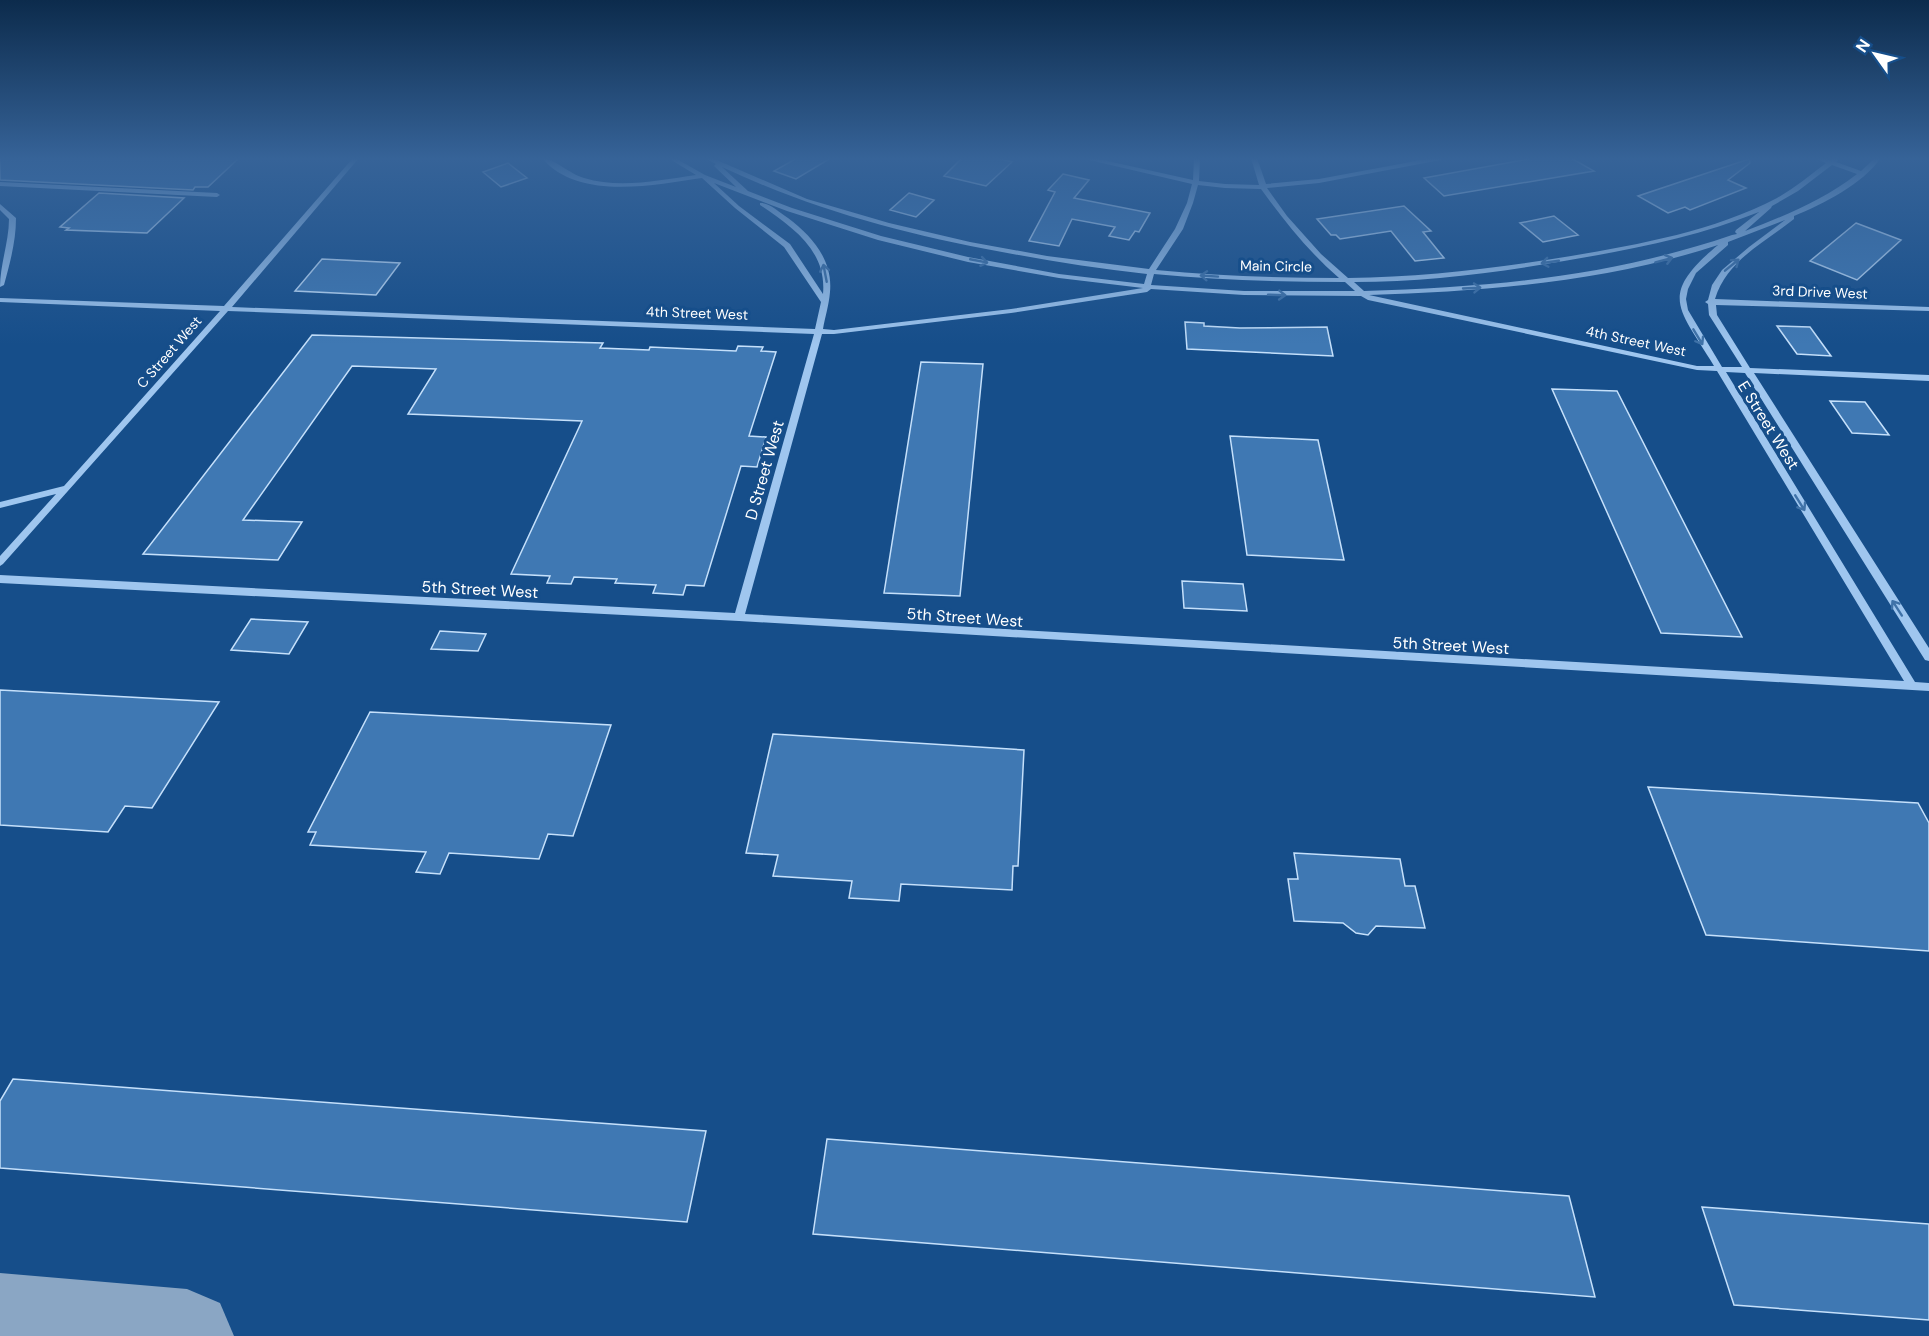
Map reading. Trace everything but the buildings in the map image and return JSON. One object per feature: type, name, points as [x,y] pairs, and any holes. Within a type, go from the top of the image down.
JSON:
[{"type":"street","points":[[0,285],[10,256],[13,220]]},
{"type":"street","name":"C Street West","points":[[0,562],[302,220]]},
{"type":"street","points":[[754,220],[788,246],[824,302]]},
{"type":"street","name":"D Street West","points":[[739,617],[819,331],[827,289],[825,272],[816,247],[805,233],[786,220]]},
{"type":"street","name":"Main Circle","points":[[822,220],[857,232],[946,255],[1044,273],[1146,288],[1280,296],[1494,287],[1593,275],[1661,261],[1779,220]]},
{"type":"street","name":"Main Circle","points":[[874,220],[913,232],[1063,261],[1150,273],[1269,280],[1347,280],[1473,273],[1569,259],[1636,246],[1726,220]]},
{"type":"street","points":[[1146,288],[1150,273],[1179,229],[1182,220]]},
{"type":"street","name":"4th Street West","points":[[1290,220],[1318,256],[1368,298],[1685,366],[1929,378]]},
{"type":"street","name":"E Street West","points":[[1753,220],[1690,274],[1681,298],[1690,323],[1912,686]]},
{"type":"street","points":[[1709,302],[1717,279],[1789,220]]},
{"type":"street","name":"4th Street West","points":[[0,300],[834,332],[1011,311],[1146,288]]},
{"type":"street","name":"E Street West","points":[[1709,302],[1719,328],[1929,657]]},
{"type":"street","name":"3rd Drive West","points":[[1709,302],[1929,309]]},
{"type":"street","points":[[0,505],[66,488]]},
{"type":"street","name":"5th Street West","points":[[0,579],[739,617],[1929,687]]},
{"type":"taxiway","points":[[0,1320],[187,1336]]}]
